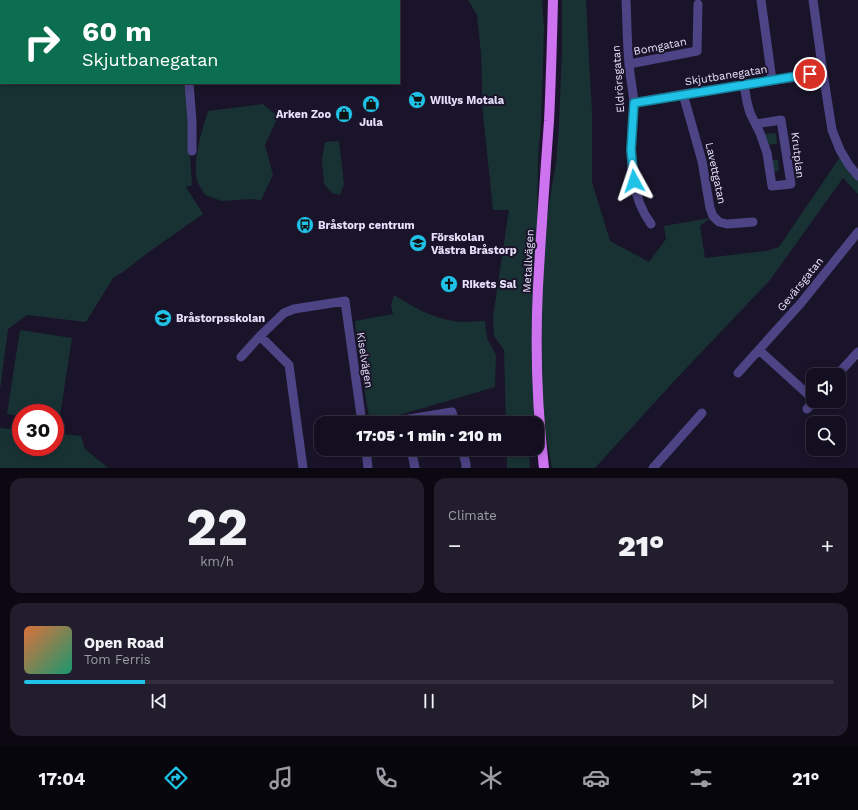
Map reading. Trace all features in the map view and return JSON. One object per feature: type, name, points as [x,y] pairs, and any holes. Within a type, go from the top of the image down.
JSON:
[{"type":"main road","name":"Metallvägen","points":[[547,0],[551,55]]},
{"type":"main road","name":"Metallvägen","points":[[544,468],[537,374],[537,328],[538,288],[549,122],[553,0]]},
{"type":"street","name":"Eldrörsgatan","points":[[626,0],[629,64],[634,103],[631,150],[633,172],[635,189],[642,210],[650,224]]},
{"type":"street","points":[[761,0],[772,80]]},
{"type":"street","points":[[813,0],[830,122],[834,137],[840,150],[856,171]]},
{"type":"street","name":"Bomgatan","points":[[629,64],[697,51],[698,4]]},
{"type":"street","name":"Skjutbanegatan","points":[[634,103],[822,72]]},
{"type":"street","points":[[189,84],[192,121],[192,150]]},
{"type":"street","name":"Krutplan","points":[[744,85],[750,113],[756,124],[767,153],[772,186],[790,184],[781,120],[756,124]]},
{"type":"street","name":"Lavettgatan","points":[[683,94],[702,161],[710,208],[713,216],[719,222],[727,224],[753,222]]},
{"type":"street","name":"Gevärsgatan","points":[[738,373],[801,303],[858,232]]},
{"type":"street","name":"Kiselvägen","points":[[260,336],[280,316],[289,311],[344,301],[361,416]]},
{"type":"street","points":[[241,357],[260,336],[290,364],[303,468]]},
{"type":"street","points":[[759,350],[806,393]]},
{"type":"street","points":[[843,368],[858,352]]},
{"type":"street","points":[[427,416],[452,412],[453,416]]},
{"type":"street","points":[[653,468],[702,413]]},
{"type":"street","points":[[367,456],[368,468]]},
{"type":"street","points":[[412,456],[415,468]]},
{"type":"street","points":[[464,456],[466,468]]},
{"type":"green space","points":[[468,0],[542,0],[544,27],[541,121],[538,158],[536,286],[556,162],[562,53],[562,0],[586,0],[592,112],[592,182],[610,241],[649,262],[666,239],[664,226],[710,218],[700,226],[705,258],[766,251],[779,247],[840,157],[858,179],[858,194],[843,178],[770,280],[676,379],[595,468],[552,468],[544,425],[544,416],[542,416],[537,388],[534,416],[506,416],[504,350],[494,336],[493,317],[509,210],[493,210],[482,104],[481,54],[477,15]]},
{"type":"green space","points":[[0,84],[188,84],[192,185],[186,187],[203,214],[113,278],[86,322],[27,315],[8,329],[0,390]]},
{"type":"green space","points":[[263,104],[278,117],[265,145],[273,175],[261,200],[251,199],[222,201],[205,195],[198,183],[196,166],[198,147],[208,111]]},
{"type":"green space","points":[[776,133],[777,144],[765,145],[764,134]]},
{"type":"green space","points":[[339,141],[344,184],[340,195],[332,193],[324,184],[322,160],[325,142]]},
{"type":"green space","points":[[770,160],[778,160],[779,171],[771,172]]},
{"type":"green space","points":[[394,295],[423,311],[446,320],[458,322],[485,321],[487,338],[496,355],[495,387],[396,416],[369,416],[357,345],[355,321],[393,314],[391,305]]},
{"type":"green space","points":[[20,330],[72,338],[62,404],[12,404],[12,415],[7,414]]},
{"type":"green space","points":[[0,428],[12,429],[12,456],[64,456],[64,434],[81,436],[85,449],[108,468],[0,468]]},
{"type":"green space","points":[[507,456],[529,456],[530,468],[507,468]]},
{"type":"place","name":"Willys Motala","points":[[417,100]]},
{"type":"place","name":"Jula","points":[[371,104]]},
{"type":"place","name":"Arken Zoo","points":[[344,114]]},
{"type":"place","name":"Bråstorp centrum","points":[[305,225]]},
{"type":"place","name":"Förskolan Västra Bråstorp","points":[[418,243]]},
{"type":"place","name":"Rikets Sal","points":[[449,284]]},
{"type":"place","name":"Bråstorpsskolan","points":[[163,318]]},
{"type":"route","points":[[634,181],[631,150],[634,103],[810,74]]}]
